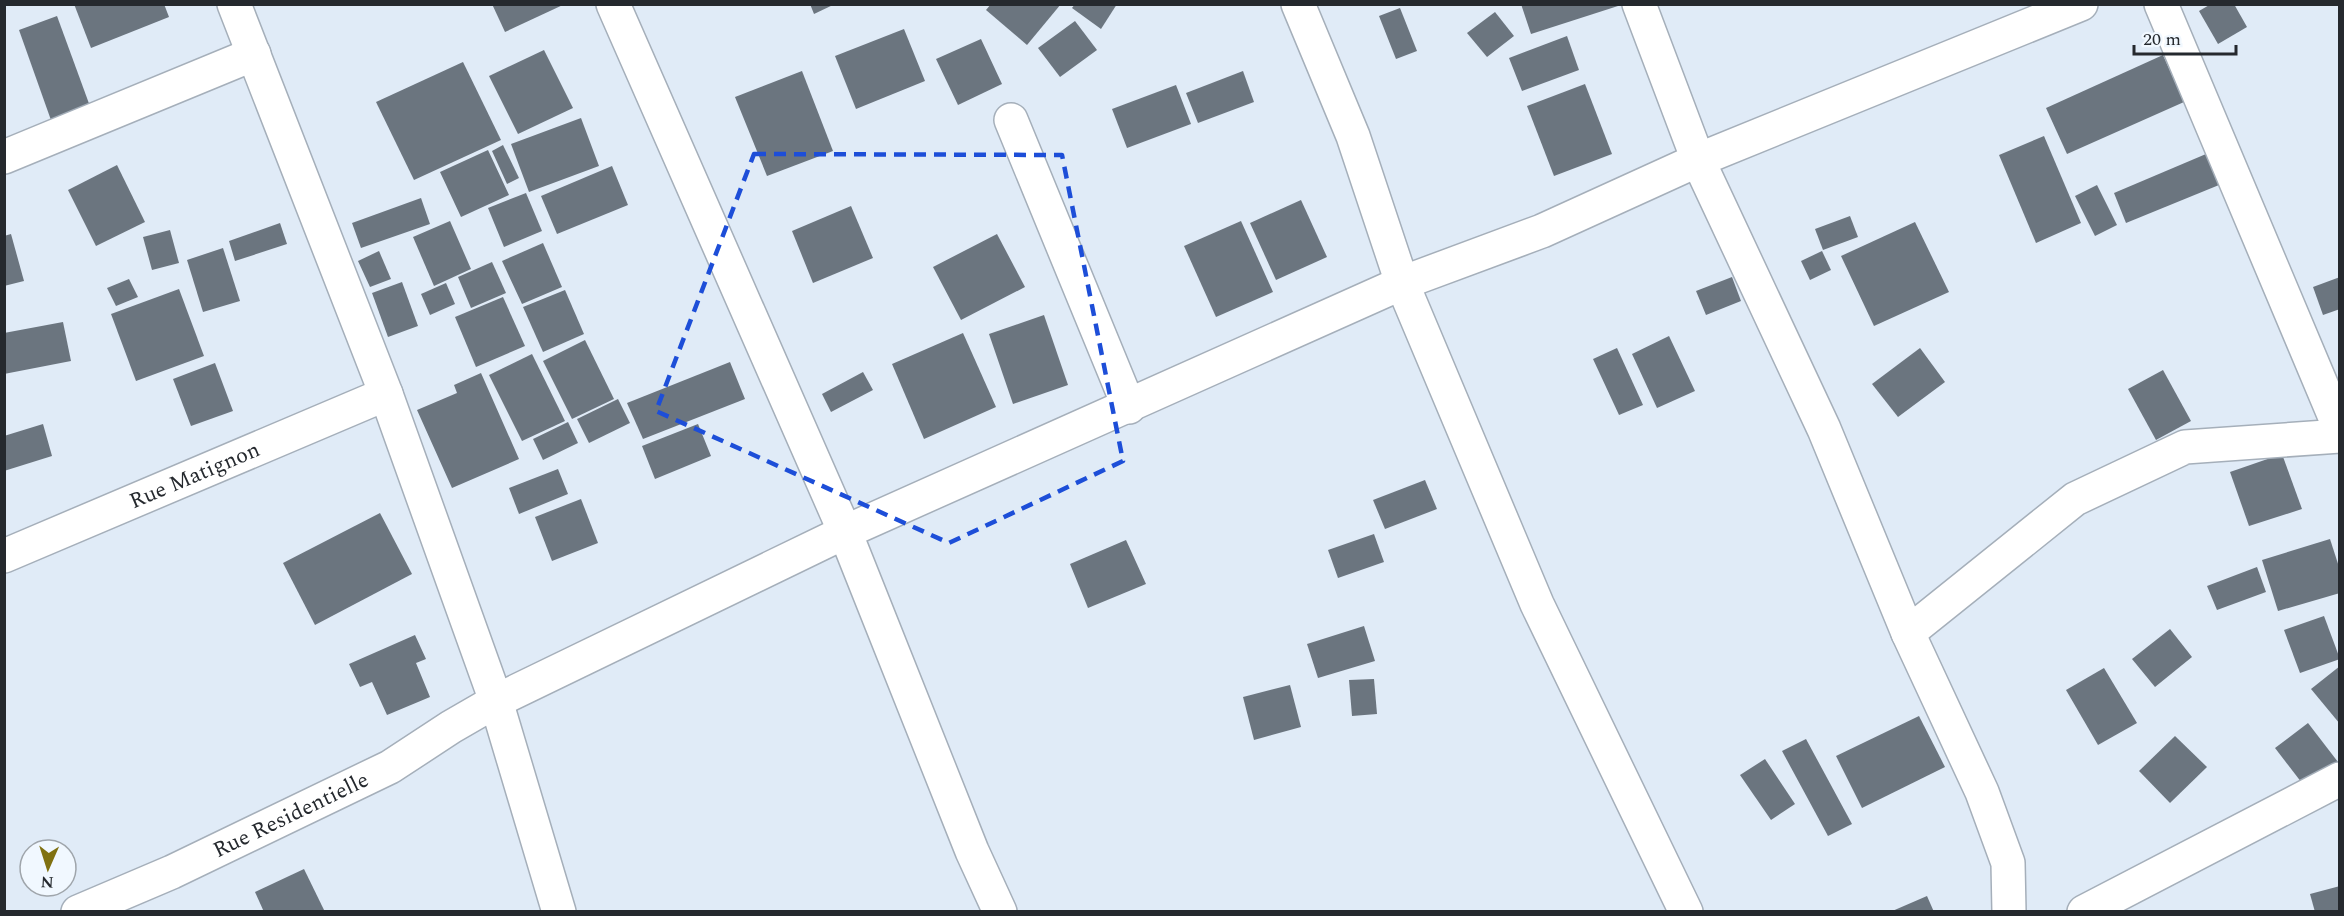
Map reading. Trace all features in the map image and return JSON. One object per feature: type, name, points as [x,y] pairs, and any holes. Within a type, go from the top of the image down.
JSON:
[{"type":"street","points":[[234,4],[386,394],[496,700],[559,912]]},
{"type":"street","points":[[613,4],[844,532],[972,851],[1000,912]]},
{"type":"street","points":[[1298,4],[1353,136],[1402,284],[1537,604],[1686,912]]},
{"type":"street","points":[[1639,4],[1698,160],[1824,429],[1908,633],[1982,792],[2008,863],[2009,912]]},
{"type":"street","name":"Rue Residentielle","points":[[78,912],[172,872],[390,767],[496,700],[844,532],[1402,284],[1542,231],[1698,160],[2081,4]]},
{"type":"street","points":[[2161,4],[2340,429]]},
{"type":"street","points":[[4,157],[254,54]]},
{"type":"street","points":[[1011,120],[1129,407]]},
{"type":"street","name":"Rue Matignon","points":[[4,556],[386,394]]},
{"type":"street","points":[[1908,633],[2075,499],[2186,447],[2340,436]]},
{"type":"street","points":[[2084,912],[2340,779]]},
{"type":"highlighted area","points":[[754,154],[1062,155],[1123,461],[949,543],[656,411]]},
{"type":"building","points":[[74,4],[164,4],[169,17],[91,48]]},
{"type":"building","points":[[492,4],[565,4],[505,32]]},
{"type":"building","points":[[810,4],[835,4],[814,14]]},
{"type":"building","points":[[991,4],[1061,4],[1027,45],[986,10]]},
{"type":"building","points":[[1075,4],[1117,4],[1101,29],[1072,8]]},
{"type":"building","points":[[1521,4],[1617,4],[1618,6],[1531,34]]},
{"type":"building","points":[[2211,4],[2234,4],[2247,27],[2218,44],[2199,11]]},
{"type":"building","points":[[1400,8],[1417,51],[1396,59],[1379,16]]},
{"type":"building","points":[[1495,12],[1514,36],[1487,57],[1467,33]]},
{"type":"building","points":[[57,16],[91,109],[52,123],[19,30]]},
{"type":"building","points":[[1075,21],[1097,50],[1060,77],[1038,48]]},
{"type":"building","points":[[904,29],[925,81],[856,109],[835,56]]},
{"type":"building","points":[[1567,36],[1579,70],[1522,91],[1509,58]]},
{"type":"building","points":[[981,39],[1002,84],[958,105],[936,59]]},
{"type":"building","points":[[544,50],[573,108],[518,134],[489,76]]},
{"type":"building","points":[[2163,55],[2184,102],[2067,154],[2046,108]]},
{"type":"building","points":[[463,62],[501,140],[414,180],[376,102]]},
{"type":"building","points":[[802,71],[833,151],[767,176],[735,97]]},
{"type":"building","points":[[1243,71],[1254,102],[1198,123],[1186,93]]},
{"type":"building","points":[[1585,84],[1612,154],[1554,176],[1527,106]]},
{"type":"building","points":[[1176,85],[1191,124],[1127,148],[1112,109]]},
{"type":"building","points":[[581,118],[599,166],[529,192],[511,144]]},
{"type":"building","points":[[2044,136],[2081,223],[2036,243],[1999,155]]},
{"type":"building","points":[[503,145],[519,178],[507,184],[492,151]]},
{"type":"building","points":[[488,150],[509,195],[461,217],[440,172]]},
{"type":"building","points":[[2206,154],[2219,185],[2126,223],[2114,193]]},
{"type":"building","points":[[117,165],[145,222],[96,246],[68,190]]},
{"type":"building","points":[[612,166],[628,205],[557,234],[541,196]]},
{"type":"building","points":[[2097,185],[2117,225],[2095,236],[2075,196]]},
{"type":"building","points":[[526,193],[542,231],[504,247],[488,208]]},
{"type":"building","points":[[421,198],[430,224],[361,248],[352,223]]},
{"type":"building","points":[[1301,200],[1327,257],[1276,280],[1250,223]]},
{"type":"building","points":[[851,206],[873,258],[813,283],[792,231]]},
{"type":"building","points":[[1850,216],[1858,237],[1823,250],[1815,229]]},
{"type":"building","points":[[450,221],[471,269],[434,286],[413,237]]},
{"type":"building","points":[[1241,221],[1273,292],[1216,317],[1184,246]]},
{"type":"building","points":[[1915,222],[1949,292],[1874,326],[1841,256]]},
{"type":"building","points":[[280,223],[287,244],[235,261],[229,241]]},
{"type":"building","points":[[170,230],[179,263],[152,270],[143,237]]},
{"type":"building","points":[[11,234],[24,281],[4,286],[4,236]]},
{"type":"building","points":[[997,234],[1025,287],[961,320],[933,267]]},
{"type":"building","points":[[543,243],[562,287],[522,304],[502,261]]},
{"type":"building","points":[[223,248],[240,301],[203,312],[187,260]]},
{"type":"building","points":[[379,251],[391,279],[370,287],[358,261]]},
{"type":"building","points":[[1822,251],[1831,270],[1810,280],[1801,261]]},
{"type":"building","points":[[492,262],[506,293],[471,308],[458,277]]},
{"type":"building","points":[[1732,277],[1741,301],[1706,315],[1696,291]]},
{"type":"building","points":[[2340,277],[2340,309],[2323,315],[2313,287]]},
{"type":"building","points":[[129,279],[138,297],[116,306],[107,288]]},
{"type":"building","points":[[402,282],[418,326],[388,337],[372,293]]},
{"type":"building","points":[[446,283],[455,304],[430,315],[421,294]]},
{"type":"building","points":[[179,289],[204,356],[136,381],[111,314]]},
{"type":"building","points":[[565,290],[584,334],[543,352],[523,307]]},
{"type":"building","points":[[503,297],[525,346],[476,367],[455,317]]},
{"type":"building","points":[[1044,315],[1068,385],[1013,404],[989,334]]},
{"type":"building","points":[[63,322],[71,361],[4,374],[4,333]]},
{"type":"building","points":[[963,333],[996,407],[924,439],[892,364]]},
{"type":"building","points":[[1669,336],[1695,391],[1657,408],[1632,354]]},
{"type":"building","points":[[585,340],[614,399],[572,419],[543,361]]},
{"type":"building","points":[[1617,348],[1643,405],[1619,415],[1593,359]]},
{"type":"building","points":[[1920,348],[1945,382],[1898,417],[1872,384]]},
{"type":"building","points":[[532,354],[565,421],[522,441],[489,375]]},
{"type":"building","points":[[730,362],[745,399],[643,439],[627,403]]},
{"type":"building","points":[[215,363],[233,411],[191,426],[173,379]]},
{"type":"building","points":[[2163,370],[2191,421],[2156,440],[2128,389]]},
{"type":"building","points":[[863,372],[873,390],[831,412],[822,394]]},
{"type":"building","points":[[481,373],[519,459],[452,488],[417,410],[457,393],[454,385]]},
{"type":"building","points":[[618,399],[630,423],[589,443],[577,419]]},
{"type":"building","points":[[568,422],[578,443],[543,460],[533,439]]},
{"type":"building","points":[[43,424],[52,456],[4,471],[4,436]]},
{"type":"building","points":[[698,424],[711,456],[655,479],[642,446]]},
{"type":"building","points":[[2282,454],[2302,509],[2249,526],[2230,472]]},
{"type":"building","points":[[558,469],[568,494],[519,514],[509,488]]},
{"type":"building","points":[[1425,480],[1437,509],[1385,529],[1373,500]]},
{"type":"building","points":[[581,499],[598,543],[552,561],[535,517]]},
{"type":"building","points":[[380,513],[412,574],[315,625],[283,563]]},
{"type":"building","points":[[1374,534],[1384,562],[1338,578],[1328,550]]},
{"type":"building","points":[[2330,539],[2340,570],[2340,593],[2278,611],[2262,560]]},
{"type":"building","points":[[1126,540],[1146,584],[1088,608],[1070,564]]},
{"type":"building","points":[[2257,567],[2266,592],[2217,610],[2207,586]]},
{"type":"building","points":[[2324,616],[2340,659],[2300,673],[2284,630]]},
{"type":"building","points":[[1364,626],[1375,661],[1318,678],[1307,644]]},
{"type":"building","points":[[2170,629],[2192,657],[2155,687],[2132,659]]},
{"type":"building","points":[[415,635],[426,659],[416,663],[430,697],[387,715],[372,682],[360,687],[349,664]]},
{"type":"building","points":[[2340,666],[2340,724],[2311,689]]},
{"type":"building","points":[[2104,668],[2137,723],[2098,745],[2066,690]]},
{"type":"building","points":[[1374,679],[1377,714],[1352,716],[1349,680]]},
{"type":"building","points":[[1290,685],[1301,727],[1254,740],[1243,697]]},
{"type":"building","points":[[1919,716],[1945,767],[1862,808],[1836,756]]},
{"type":"building","points":[[2308,723],[2338,762],[2305,787],[2275,748]]},
{"type":"building","points":[[2175,736],[2207,767],[2170,803],[2139,771]]},
{"type":"building","points":[[1806,739],[1852,824],[1828,836],[1782,751]]},
{"type":"building","points":[[1765,759],[1795,804],[1771,820],[1740,775]]},
{"type":"building","points":[[304,869],[325,912],[264,912],[255,892]]},
{"type":"building","points":[[2340,886],[2340,912],[2315,912],[2310,894]]},
{"type":"building","points":[[1927,896],[1934,912],[1890,912]]}]
